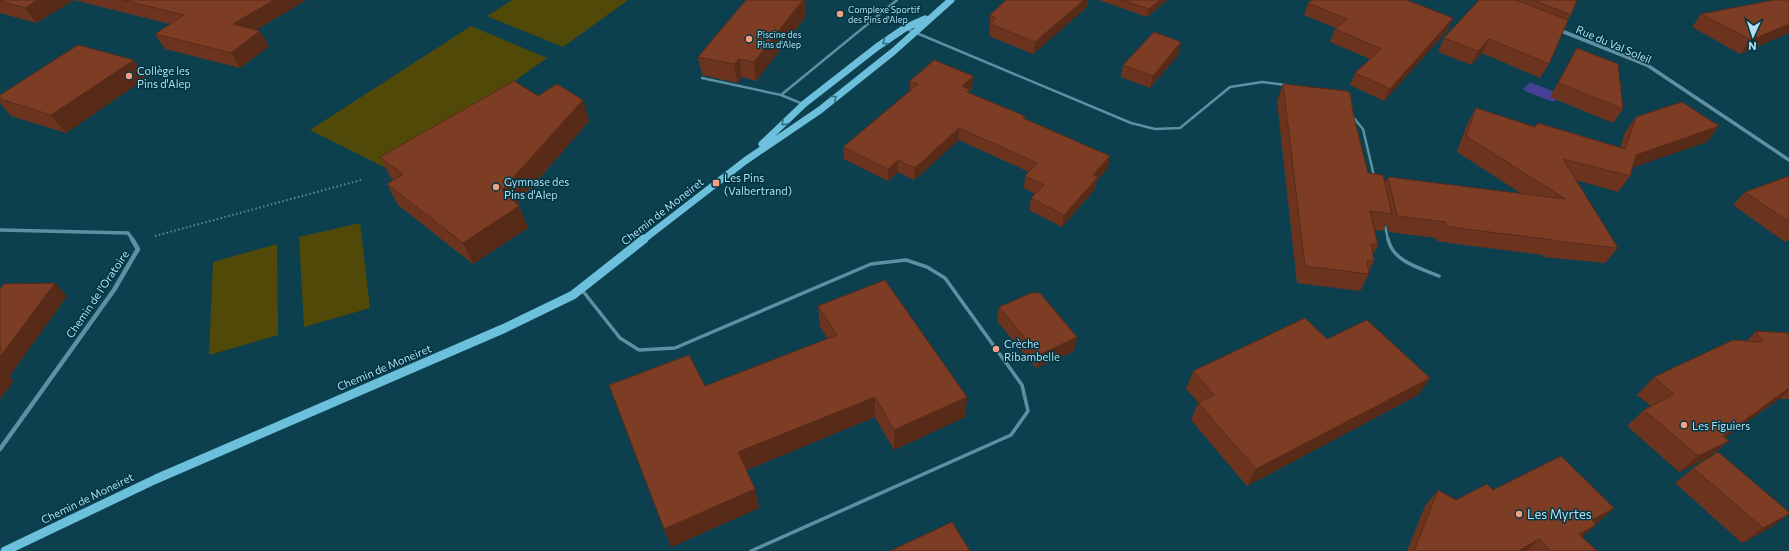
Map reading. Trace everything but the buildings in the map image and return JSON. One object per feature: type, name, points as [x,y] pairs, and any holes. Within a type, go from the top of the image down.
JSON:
[{"type":"main road","name":"Chemin de Moneiret","points":[[5,551],[156,478],[505,328],[573,295],[745,161],[820,110],[894,51],[931,16],[951,0]]},
{"type":"main road","name":"Chemin de Moneiret","points":[[745,161],[804,104],[877,47],[905,28],[931,16]]},
{"type":"street","name":"Rue du Val Soleil","points":[[1558,30],[1646,65],[1789,160]]},
{"type":"street","name":"Chemin de l'Oratoire","points":[[0,230],[128,233],[138,249],[114,290],[0,449]]},
{"type":"lane","points":[[781,95],[897,0]]},
{"type":"lane","points":[[905,28],[1131,123],[1155,129],[1180,128],[1230,87],[1262,82],[1290,86]]},
{"type":"lane","points":[[702,78],[781,95],[804,104]]},
{"type":"lane","points":[[1349,113],[1363,129],[1375,181]]},
{"type":"lane","points":[[1383,218],[1390,248],[1405,262],[1439,276]]},
{"type":"lane","points":[[581,289],[620,338],[638,350],[675,348],[871,264],[906,260],[927,267],[945,278],[1022,385],[1028,410],[1011,435],[751,551]]},
{"type":"path","points":[[133,243],[196,224],[361,180]]},
{"type":"shaded area","points":[[512,0],[628,0],[563,47],[487,16]]},
{"type":"shaded area","points":[[471,26],[547,58],[390,170],[310,130]]},
{"type":"shaded area","points":[[1530,82],[1560,94],[1560,101],[1555,100],[1553,102],[1525,91],[1523,89]]},
{"type":"shaded area","points":[[360,223],[370,308],[304,327],[299,237]]},
{"type":"shaded area","points":[[277,244],[278,335],[209,355],[213,262]]},
{"type":"place","name":"Complexe Sportif des Pins d'Alep","points":[[840,14]]},
{"type":"place","name":"Piscine des Pins d'Alep","points":[[749,39]]},
{"type":"place","name":"Collège les Pins d'Alep","points":[[129,76]]},
{"type":"place","name":"Les Pins (Valbertrand)","points":[[716,183]]},
{"type":"place","name":"Gymnase des Pins d'Alep","points":[[496,187]]},
{"type":"place","name":"Crèche Ribambelle","points":[[996,349]]},
{"type":"place","name":"Les Figuiers","points":[[1684,425]]},
{"type":"place","name":"Les Myrtes","points":[[1519,514]]}]
